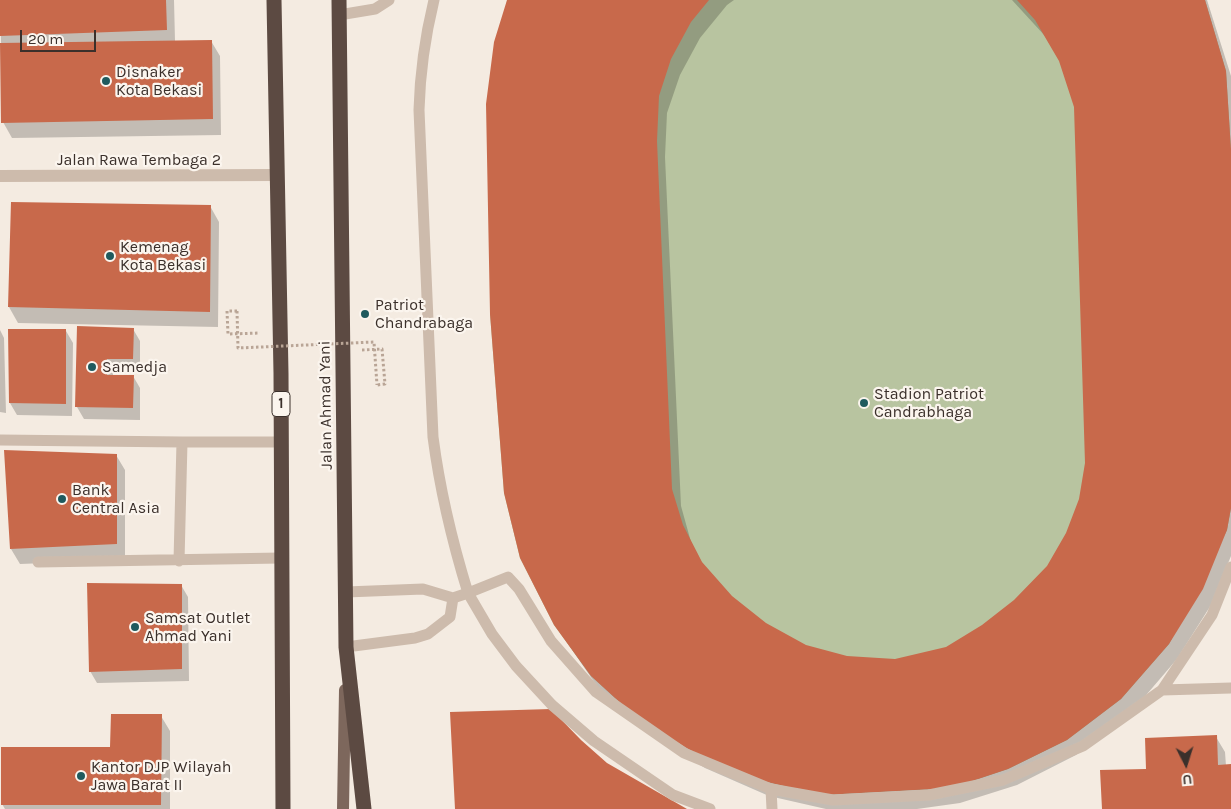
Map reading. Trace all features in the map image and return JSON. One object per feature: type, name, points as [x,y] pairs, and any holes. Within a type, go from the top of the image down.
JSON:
[{"type":"highway","name":"1","points":[[274,0],[282,442],[283,809]]},
{"type":"highway","name":"Jalan Ahmad Yani","points":[[339,7],[346,647],[364,809]]},
{"type":"main road","points":[[343,809],[346,647]]},
{"type":"street","name":"Jalan Rawa Tembaga 2","points":[[0,176],[277,175]]},
{"type":"lane","points":[[339,7],[375,9],[389,0]]},
{"type":"lane","points":[[434,0],[425,38],[420,74],[419,110],[433,437],[440,487],[454,547],[468,593],[496,640],[516,666],[552,705],[594,741],[672,795],[710,809]]},
{"type":"lane","points":[[0,440],[282,442]]},
{"type":"lane","points":[[179,561],[182,442]]},
{"type":"lane","points":[[38,562],[281,558]]},
{"type":"lane","points":[[346,592],[423,589],[453,598],[508,578],[519,589],[551,640],[596,692],[684,753],[771,789],[833,800],[928,795],[1003,780],[1083,746],[1162,690],[1212,615],[1231,567]]},
{"type":"lane","points":[[346,647],[415,638],[428,634],[450,617],[453,598]]},
{"type":"lane","points":[[1162,690],[1231,688]]},
{"type":"lane","points":[[771,789],[772,809]]},
{"type":"path","points":[[280,332],[228,334],[227,311],[236,311],[238,348],[374,342],[377,385],[385,384],[382,349]]},
{"type":"green space","name":"Stadion Patriot Candrabhaga","points":[[507,0],[1205,0],[1226,71],[1231,150],[1231,508],[1227,530],[1169,644],[1121,699],[1067,740],[1008,769],[951,788],[822,795],[759,780],[637,718],[591,676],[554,625],[520,558],[504,493],[490,314]]},
{"type":"building","points":[[0,0],[166,0],[167,30],[0,36]]},
{"type":"building","points":[[507,0],[709,0],[691,22],[671,59],[659,96],[657,141],[672,489],[683,525],[702,562],[732,596],[766,623],[806,645],[847,656],[895,659],[946,647],[982,625],[1014,600],[1047,566],[1066,533],[1079,499],[1085,463],[1074,107],[1059,61],[1035,20],[1017,0],[1205,0],[1226,71],[1231,150],[1231,508],[1227,530],[1203,589],[1169,644],[1121,699],[1067,740],[1008,769],[951,788],[822,795],[759,780],[695,753],[637,718],[591,676],[554,625],[520,558],[504,493],[490,314],[486,104],[494,42]]},
{"type":"building","name":"Disnaker Kota Bekasi","points":[[212,40],[213,119],[1,123],[0,43]]},
{"type":"building","name":"Kemenag Kota Bekasi","points":[[11,202],[211,205],[210,312],[8,307]]},
{"type":"building","name":"Samedja","points":[[77,326],[134,328],[133,359],[107,359],[107,375],[134,375],[133,408],[75,407]]},
{"type":"building","points":[[8,329],[66,329],[66,404],[9,403]]},
{"type":"building","name":"Bank Central Asia","points":[[4,450],[117,454],[117,544],[10,549]]},
{"type":"building","name":"Samsat Outlet Ahmad Yani","points":[[87,583],[182,584],[182,669],[89,672]]},
{"type":"building","points":[[551,709],[607,763],[687,809],[455,809],[450,712]]},
{"type":"building","name":"Kantor DJP Wilayah Jawa Barat II","points":[[111,714],[162,714],[161,805],[1,805],[1,747],[110,747]]},
{"type":"building","points":[[1217,735],[1218,765],[1231,764],[1231,809],[1102,809],[1100,770],[1146,769],[1145,738]]},
{"type":"place","name":"Disnaker Kota Bekasi","points":[[106,81]]},
{"type":"place","name":"Kemenag Kota Bekasi","points":[[110,256]]},
{"type":"place","name":"Patriot Chandrabaga","points":[[365,314]]},
{"type":"place","name":"Samedja","points":[[92,367]]},
{"type":"place","name":"Stadion Patriot Candrabhaga","points":[[864,403]]},
{"type":"place","name":"Bank Central Asia","points":[[62,499]]},
{"type":"place","name":"Samsat Outlet Ahmad Yani","points":[[135,627]]},
{"type":"place","name":"Kantor DJP Wilayah Jawa Barat II","points":[[81,776]]}]
